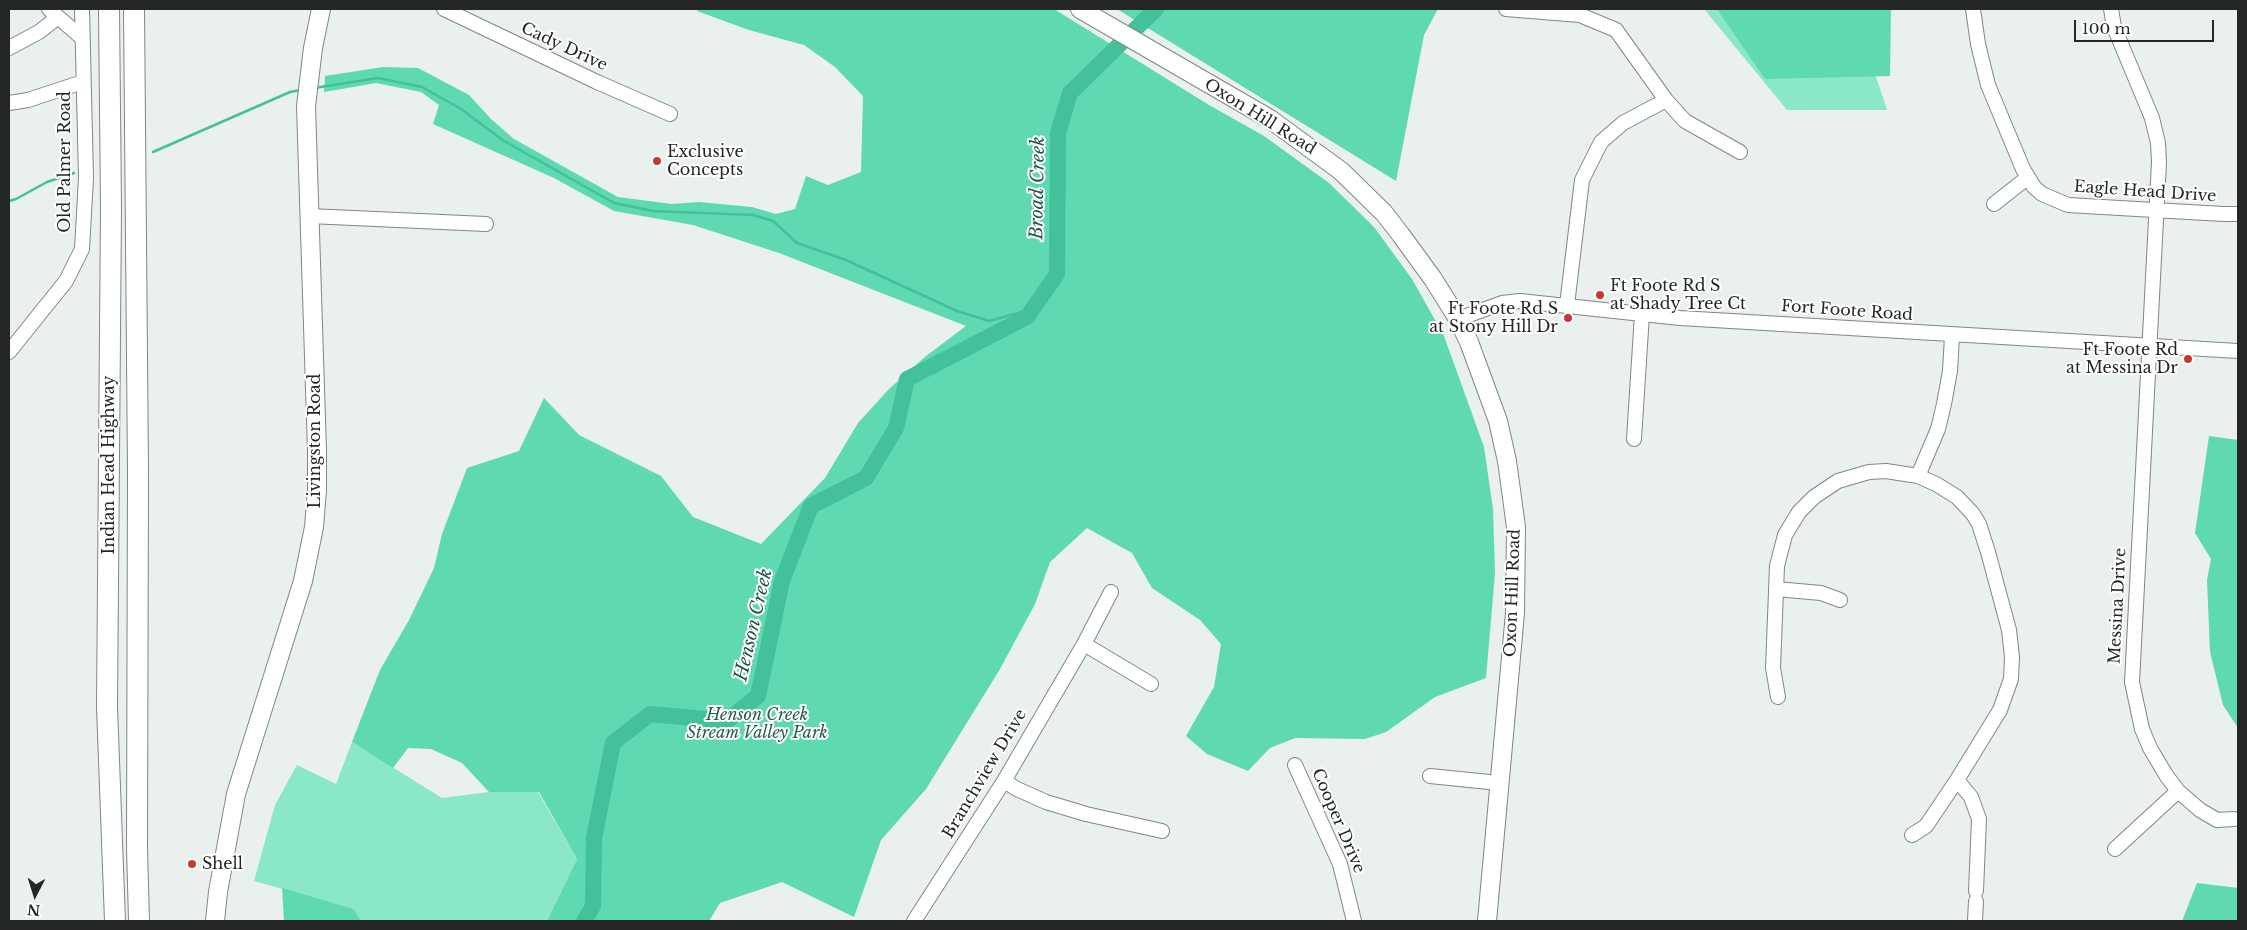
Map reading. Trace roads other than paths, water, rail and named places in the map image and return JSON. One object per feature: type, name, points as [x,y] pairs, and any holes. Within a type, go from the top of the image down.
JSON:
[{"type":"highway","name":"Indian Head Highway","points":[[110,9],[111,208],[107,707],[115,921]]},
{"type":"highway","name":"Indian Head Highway","points":[[134,9],[138,490],[137,848],[139,921]]},
{"type":"main road","name":"Livingston Road","points":[[215,921],[218,892],[236,794],[303,580],[314,527],[317,490],[317,451],[306,100],[309,72],[321,9]]},
{"type":"main road","name":"Oxon Hill Road","points":[[1080,9],[1270,119],[1341,171],[1390,220],[1433,279],[1458,319],[1472,350],[1498,421],[1507,461],[1515,512],[1517,579],[1487,921]]},
{"type":"street","name":"Old Palmer Road","points":[[9,352],[66,282],[82,249],[86,178],[82,9]]},
{"type":"street","name":"Cady Drive","points":[[444,9],[597,82],[670,114]]},
{"type":"street","points":[[1506,9],[1580,14],[1616,30],[1666,100],[1685,121],[1740,152]]},
{"type":"street","name":"Eagle Head Drive","points":[[1973,9],[1978,44],[1988,85],[2027,178],[2042,194],[2068,204],[2238,214]]},
{"type":"street","name":"Messina Drive","points":[[2111,9],[2114,27],[2155,130],[2159,162],[2132,682],[2136,708],[2150,748],[2158,764],[2178,791],[2200,810],[2217,820],[2234,819]]},
{"type":"street","points":[[9,48],[39,32],[53,13],[82,38]]},
{"type":"street","points":[[9,103],[28,100],[83,82]]},
{"type":"street","points":[[1567,305],[1582,180],[1601,142],[1623,123],[1666,100]]},
{"type":"street","points":[[1994,204],[2027,178]]},
{"type":"street","points":[[309,216],[486,224]]},
{"type":"street","name":"Fort Foote Road","points":[[1458,319],[1502,303],[1520,301],[1680,318],[1952,336],[2238,351]]},
{"type":"street","points":[[1634,439],[1642,314]]},
{"type":"street","points":[[1918,476],[1938,429],[1950,371],[1952,336]]},
{"type":"street","points":[[1778,697],[1773,668],[1777,566],[1790,524],[1814,497],[1838,481],[1869,472],[1886,471],[1918,476],[1936,484],[1957,498],[1973,514],[1988,552],[2011,644],[2012,668],[2004,702],[1957,780],[1926,826],[1912,835]]},
{"type":"street","points":[[1776,589],[1821,593],[1840,600]]},
{"type":"street","name":"Branchview Drive","points":[[914,921],[1004,780],[1084,644],[1110,592]]},
{"type":"street","points":[[1084,644],[1151,684]]},
{"type":"street","name":"Cooper Drive","points":[[1295,764],[1340,864],[1354,921]]},
{"type":"street","points":[[1430,776],[1499,783]]},
{"type":"street","points":[[1004,780],[1017,789],[1046,802],[1086,814],[1162,831]]},
{"type":"street","points":[[1957,780],[1971,797],[1979,819],[1975,921]]},
{"type":"street","points":[[2115,848],[2178,791]]},
{"type":"waterway","name":"Henson Creek","points":[[584,921],[593,906],[594,838],[613,743],[650,714],[727,721],[758,696],[782,581],[811,506],[866,478],[896,428],[907,379],[1027,317],[1057,274],[1058,133],[1070,93],[1156,9]]},
{"type":"waterway","points":[[314,88],[378,78],[422,87],[461,109],[504,141],[614,203],[653,211],[753,215],[773,221],[797,243],[846,260],[957,311],[989,321],[1033,309]]},
{"type":"waterway","points":[[153,152],[290,92],[301,90]]},
{"type":"waterway","points":[[9,201],[47,182],[74,173]]},
{"type":"place","name":"Exclusive Concepts","points":[[657,161]]},
{"type":"place","name":"Ft Foote Rd S at Shady Tree Ct","points":[[1600,295]]},
{"type":"place","name":"Ft Foote Rd S at Stony Hill Dr","points":[[1568,318]]},
{"type":"place","name":"Ft Foote Rd at Messina Dr","points":[[2188,359]]},
{"type":"place","name":"Shell","points":[[192,864]]},
{"type":"water label","name":"Broad Creek","points":[[1038,188]]},
{"type":"park label","name":"Henson Creek Stream Valley Park","points":[[757,724]]}]
